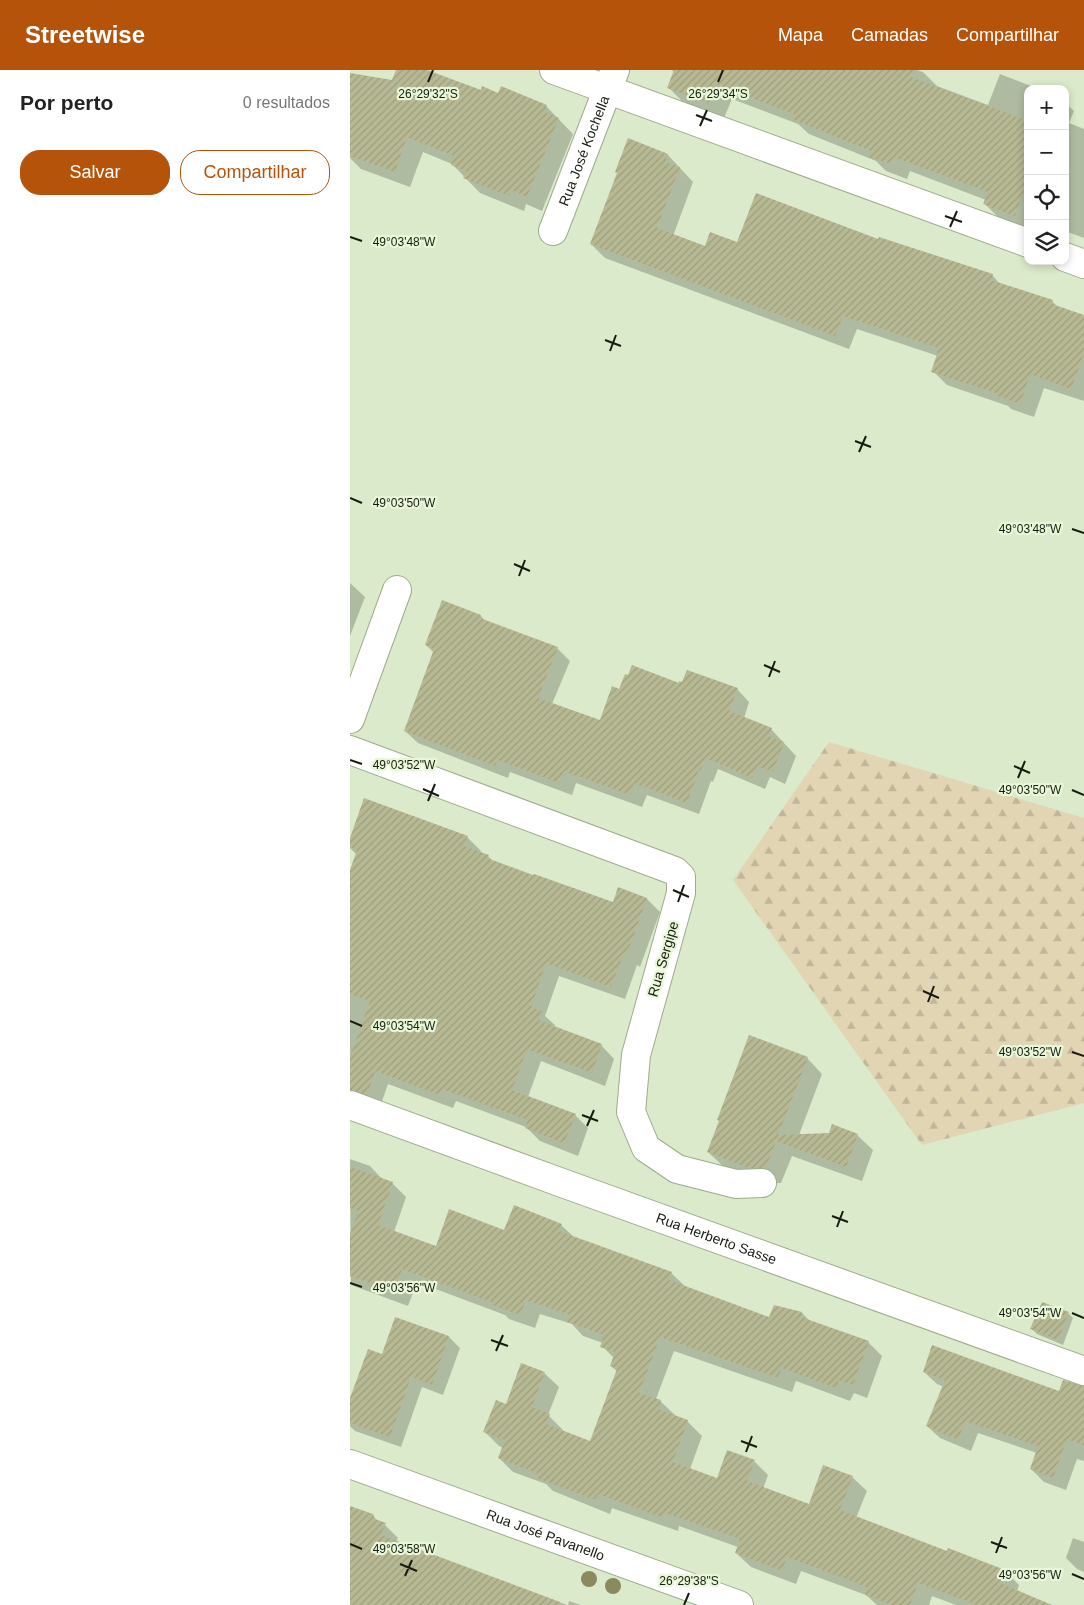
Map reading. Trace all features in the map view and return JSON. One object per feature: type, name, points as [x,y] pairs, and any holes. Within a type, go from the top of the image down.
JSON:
[{"type":"street","points":[[554,70],[611,80],[1024,241]]},
{"type":"street","name":"Rua José Kochella","points":[[553,231],[611,80]]},
{"type":"street","points":[[1069,258],[1084,264]]},
{"type":"street","points":[[350,718],[397,590]]},
{"type":"street","name":"Rua Sergipe","points":[[350,750],[675,871],[681,877],[681,893],[636,1055],[631,1112],[646,1148],[677,1169],[736,1184],[762,1183]]},
{"type":"street","name":"Rua Herberto Sasse","points":[[350,1104],[563,1184],[1084,1371]]},
{"type":"street","name":"Rua José Pavanello","points":[[350,1464],[739,1605]]},
{"type":"green space","points":[[829,742],[1084,818],[1084,1103],[922,1145],[733,880]]},
{"type":"building","points":[[396,70],[427,70],[481,90],[482,86],[498,93],[501,86],[547,105],[544,112],[559,118],[527,197],[511,190],[509,196],[463,178],[466,171],[451,165],[454,156],[407,137],[395,172],[350,156],[350,73],[392,80]]},
{"type":"building","points":[[674,70],[913,70],[911,77],[1024,119],[1024,191],[1015,216],[983,204],[988,192],[894,157],[892,164],[869,157],[871,151],[792,119],[794,114],[716,84],[709,103],[667,88]]},
{"type":"building","points":[[628,138],[668,154],[665,162],[680,167],[657,228],[705,246],[710,232],[737,242],[756,193],[878,239],[879,237],[993,274],[991,280],[1053,300],[1052,304],[1084,315],[1084,353],[1071,389],[1030,374],[1020,404],[995,395],[996,393],[931,372],[939,348],[843,316],[835,336],[590,244]]},
{"type":"building","points":[[442,600],[481,615],[480,618],[558,647],[538,698],[600,720],[612,686],[619,689],[625,674],[628,675],[632,665],[679,683],[679,681],[682,682],[687,670],[738,688],[729,711],[772,728],[768,736],[784,742],[773,772],[757,766],[752,778],[706,758],[701,770],[699,770],[687,803],[634,783],[630,795],[564,771],[559,783],[498,760],[495,766],[404,731],[434,649],[425,645]]},
{"type":"building","points":[[364,798],[468,836],[464,846],[489,855],[487,858],[533,875],[613,902],[618,887],[647,898],[627,954],[624,953],[611,987],[546,963],[531,1007],[542,1011],[538,1020],[602,1044],[592,1073],[527,1049],[512,1090],[576,1114],[564,1143],[525,1128],[528,1120],[442,1089],[440,1095],[375,1071],[367,1095],[350,1090],[350,1056],[370,1001],[350,994],[350,870],[357,850],[350,847],[350,838]]},
{"type":"building","points":[[749,1035],[808,1057],[778,1135],[829,1133],[832,1124],[858,1134],[846,1167],[776,1141],[766,1168],[748,1168],[707,1152]]},
{"type":"building","points":[[350,1167],[393,1182],[378,1225],[436,1246],[449,1209],[504,1230],[514,1205],[562,1224],[559,1231],[672,1272],[669,1280],[769,1317],[774,1305],[802,1312],[801,1317],[869,1341],[853,1385],[839,1380],[836,1388],[782,1368],[778,1378],[660,1337],[639,1393],[661,1400],[658,1409],[688,1420],[673,1462],[717,1478],[727,1450],[755,1460],[747,1481],[809,1504],[823,1465],[853,1476],[840,1510],[947,1551],[948,1548],[1005,1570],[1000,1583],[1052,1605],[977,1605],[918,1583],[910,1605],[892,1605],[865,1595],[868,1588],[787,1557],[782,1571],[735,1553],[740,1539],[665,1513],[663,1518],[598,1494],[596,1500],[537,1478],[539,1474],[498,1458],[505,1440],[483,1432],[496,1400],[506,1404],[521,1363],[545,1372],[532,1407],[550,1414],[546,1424],[590,1441],[617,1369],[610,1366],[615,1352],[600,1347],[604,1335],[567,1322],[570,1315],[526,1300],[520,1315],[493,1305],[494,1303],[402,1269],[394,1292],[350,1276],[350,1234],[358,1211],[350,1208]]},
{"type":"building","points":[[1042,1302],[1069,1312],[1058,1340],[1030,1329]]},
{"type":"building","points":[[395,1317],[449,1336],[432,1385],[411,1377],[390,1437],[350,1423],[350,1398],[368,1349],[382,1354]]},
{"type":"building","points":[[932,1345],[1059,1391],[1063,1380],[1084,1386],[1084,1445],[1067,1439],[1053,1478],[1030,1469],[1038,1446],[965,1421],[958,1440],[926,1426],[945,1380],[923,1372]]},
{"type":"building","points":[[350,1506],[373,1514],[375,1519],[386,1523],[381,1535],[560,1602],[560,1605],[350,1605]]}]
